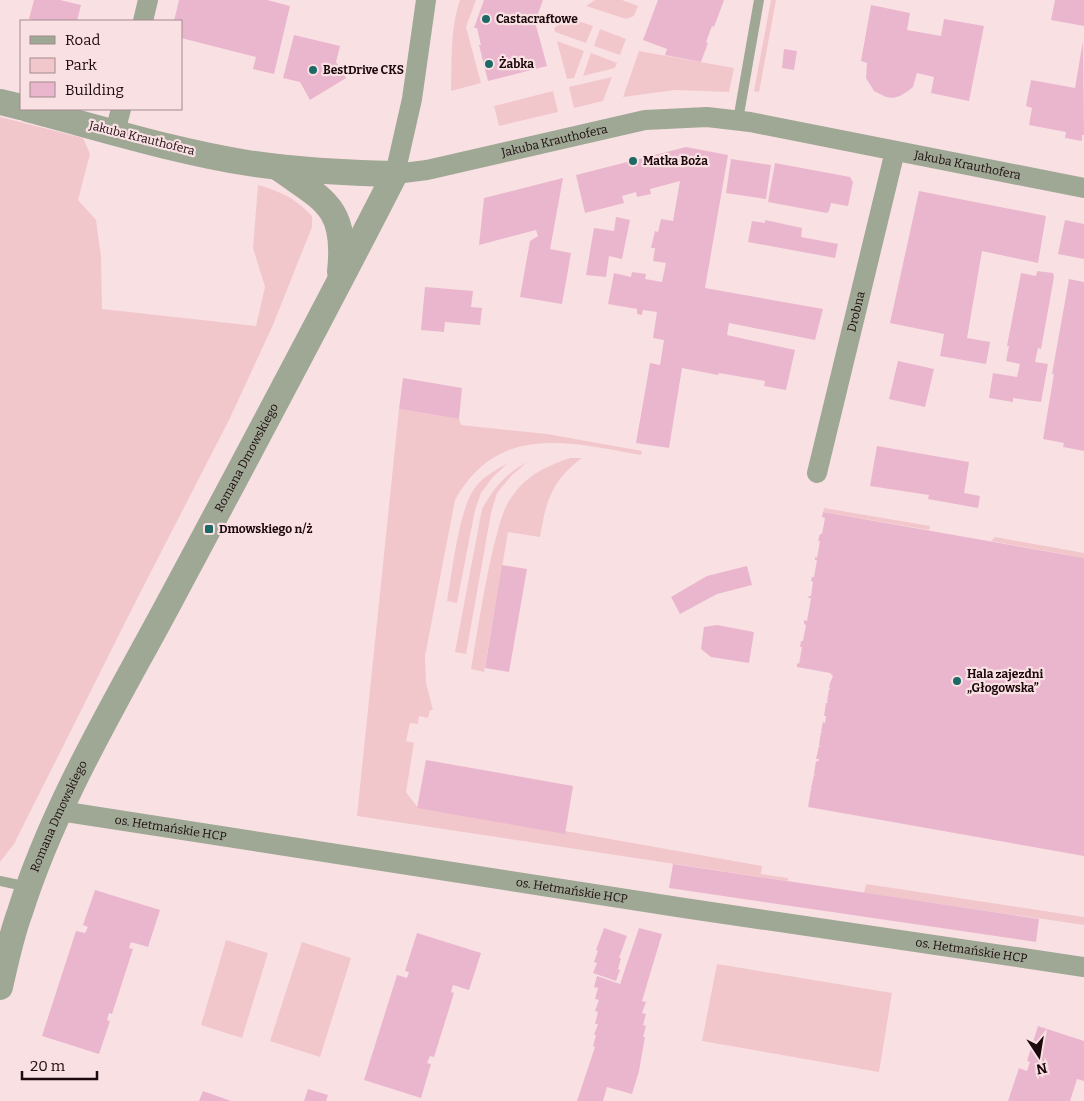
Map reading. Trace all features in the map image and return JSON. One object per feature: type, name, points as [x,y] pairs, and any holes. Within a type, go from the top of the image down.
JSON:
[{"type":"street","points":[[143,20],[148,0]]},
{"type":"street","name":"Romana Dmowskiego","points":[[0,986],[10,942],[28,887],[60,810],[395,174],[412,99],[426,0]]},
{"type":"street","points":[[0,102],[20,107]]},
{"type":"street","name":"Jakuba Krauthofera","points":[[35,110],[118,120],[221,158],[345,173],[395,174],[427,170],[645,120],[707,117],[738,120],[1084,188]]},
{"type":"street","name":"Drobna","points":[[817,473],[894,151]]},
{"type":"street","points":[[276,166],[317,196],[334,213],[341,232],[343,251],[340,280]]},
{"type":"street","name":"os. Hetmańskie HCP","points":[[60,810],[684,908],[1084,967]]},
{"type":"lane","points":[[738,120],[759,0]]},
{"type":"lane","points":[[0,881],[28,887]]},
{"type":"green space","points":[[460,0],[476,0],[466,27],[481,83],[451,91],[453,33]]},
{"type":"green space","points":[[595,0],[622,0],[638,6],[634,16],[626,19],[586,6]]},
{"type":"green space","points":[[771,0],[776,0],[759,92],[754,91]]},
{"type":"green space","points":[[569,18],[593,26],[586,43],[555,32],[554,28]]},
{"type":"green space","points":[[600,29],[626,39],[620,55],[594,46]]},
{"type":"green space","points":[[557,41],[584,51],[574,78],[567,79]]},
{"type":"green space","points":[[639,51],[734,68],[729,92],[675,90],[623,97]]},
{"type":"green space","points":[[591,53],[617,63],[615,68],[583,76]]},
{"type":"green space","points":[[612,77],[603,101],[574,108],[569,87]]},
{"type":"green space","points":[[553,91],[558,112],[499,126],[494,106]]},
{"type":"green space","points":[[0,117],[83,138],[90,154],[78,200],[96,220],[101,257],[102,309],[256,326],[265,287],[253,248],[258,185],[274,190],[294,200],[312,216],[312,227],[273,325],[229,420],[14,844],[0,862]]},
{"type":"green space","points":[[399,409],[459,419],[461,425],[547,434],[642,451],[641,455],[561,443],[537,444],[514,448],[492,459],[472,475],[455,500],[425,656],[426,683],[433,710],[430,710],[428,718],[419,716],[418,724],[410,723],[406,741],[414,743],[406,792],[418,808],[565,831],[762,866],[761,874],[788,878],[788,881],[357,816]]},
{"type":"green space","points":[[570,458],[582,458],[564,475],[552,492],[540,537],[508,532],[484,672],[471,669],[490,560],[503,512],[509,500],[525,481],[546,468]]},
{"type":"green space","points":[[527,462],[511,476],[497,493],[491,513],[466,654],[455,652],[482,509],[501,482]]},
{"type":"green space","points":[[508,463],[493,477],[481,493],[475,510],[457,603],[447,601],[460,526],[469,499],[481,481]]},
{"type":"green space","points":[[824,508],[930,526],[929,530],[823,512]]},
{"type":"green space","points":[[995,537],[1084,553],[1084,558],[991,541]]},
{"type":"green space","points":[[866,884],[1084,917],[1084,925],[864,893]]},
{"type":"green space","points":[[226,940],[268,953],[242,1038],[201,1025]]},
{"type":"green space","points":[[302,942],[351,958],[320,1057],[270,1041]]},
{"type":"green space","points":[[717,964],[892,993],[879,1072],[702,1041]]},
{"type":"building","points":[[34,0],[60,0],[81,5],[77,20],[29,19]]},
{"type":"building","points":[[179,0],[267,0],[290,6],[274,74],[253,69],[256,57],[182,38],[182,20],[174,20]]},
{"type":"building","points":[[484,0],[543,0],[535,22],[547,66],[488,81],[477,28],[474,28]]},
{"type":"building","points":[[658,0],[724,0],[706,42],[708,43],[701,62],[665,55],[667,49],[643,40]]},
{"type":"building","points":[[1055,0],[1084,0],[1084,26],[1051,20]]},
{"type":"building","points":[[871,5],[910,13],[907,30],[941,36],[944,19],[984,26],[969,101],[931,93],[934,77],[917,73],[913,87],[900,96],[886,97],[874,91],[866,78],[867,63],[861,61]]},
{"type":"building","name":"BestDrive CKS","points":[[294,35],[340,46],[336,62],[346,78],[310,100],[300,82],[283,78]]},
{"type":"building","points":[[1083,41],[1084,135],[1082,135],[1082,141],[1065,138],[1066,132],[1029,125],[1032,108],[1026,106],[1031,80],[1075,88]]},
{"type":"building","points":[[784,49],[797,51],[794,70],[782,68]]},
{"type":"building","points":[[686,147],[728,155],[705,288],[823,309],[815,340],[729,323],[727,335],[795,350],[786,390],[764,386],[765,381],[682,368],[669,448],[636,443],[650,363],[660,365],[664,340],[653,338],[657,312],[643,310],[642,315],[637,314],[637,309],[608,304],[614,273],[631,277],[632,272],[646,274],[645,279],[662,282],[666,263],[653,261],[655,248],[651,248],[655,231],[658,232],[661,219],[673,221],[680,181],[650,189],[651,194],[637,197],[636,192],[622,196],[624,203],[585,213],[576,175]]},
{"type":"building","points":[[731,159],[771,165],[766,199],[726,193]]},
{"type":"building","points":[[775,163],[850,177],[853,182],[848,206],[831,203],[827,213],[768,202]]},
{"type":"building","points":[[563,178],[550,249],[571,253],[562,304],[520,297],[530,241],[538,236],[536,230],[479,245],[484,198]]},
{"type":"building","points":[[919,191],[1046,216],[1038,263],[982,251],[967,338],[990,342],[986,364],[940,356],[944,334],[890,323]]},
{"type":"building","points":[[616,217],[630,220],[622,259],[609,256],[606,277],[586,275],[594,228],[614,231]]},
{"type":"building","points":[[765,220],[802,228],[801,237],[838,244],[835,258],[748,242],[752,221],[765,223]]},
{"type":"building","points":[[1065,220],[1084,224],[1084,259],[1058,254]]},
{"type":"building","points":[[1037,271],[1053,273],[1054,277],[1041,349],[1038,348],[1035,362],[1048,364],[1041,402],[1013,398],[1013,402],[989,398],[993,373],[1017,377],[1020,364],[1006,361],[1009,346],[1007,346],[1021,273],[1036,276]]},
{"type":"building","points":[[1069,279],[1084,282],[1084,451],[1063,447],[1064,443],[1043,439],[1054,374],[1052,374]]},
{"type":"building","points":[[425,287],[473,291],[471,307],[482,308],[480,325],[445,322],[444,332],[421,330]]},
{"type":"building","points":[[898,361],[934,369],[925,407],[889,399]]},
{"type":"building","points":[[403,378],[462,388],[459,419],[399,409]]},
{"type":"building","points":[[877,446],[969,462],[964,493],[980,496],[978,508],[928,499],[929,495],[870,486]]},
{"type":"building","name":"Hala zajezdni „Głogowska”","points":[[823,512],[1084,558],[1084,856],[808,807],[811,789],[813,790],[811,788],[814,775],[816,776],[814,774],[816,761],[818,762],[819,759],[816,759],[819,746],[821,747],[819,745],[821,732],[823,732],[821,731],[823,722],[825,723],[826,703],[828,703],[829,689],[831,689],[829,688],[833,676],[830,673],[797,667],[802,647],[800,647],[801,641],[803,641],[806,625],[804,620],[807,621],[811,598],[808,598],[811,596],[813,582],[811,581],[812,577],[814,577],[817,560],[815,560],[815,557],[817,558],[820,541],[818,541],[820,534],[822,534],[825,518],[822,517]]},
{"type":"building","points":[[502,565],[527,569],[509,672],[485,668]]},
{"type":"building","points":[[747,566],[752,585],[717,594],[680,614],[671,597],[707,576]]},
{"type":"building","points":[[717,625],[754,632],[749,663],[711,657],[701,649],[704,627]]},
{"type":"building","points":[[426,760],[573,786],[565,834],[417,808]]},
{"type":"building","points":[[673,864],[1039,919],[1036,942],[669,888]]},
{"type":"building","points":[[95,890],[160,910],[148,947],[131,942],[129,948],[133,949],[112,1014],[109,1013],[107,1020],[110,1021],[99,1054],[42,1036],[76,931],[85,933],[88,927],[83,925]]},
{"type":"building","points":[[604,928],[627,936],[619,958],[621,958],[618,969],[620,970],[616,981],[593,973],[597,963],[594,962],[598,951],[596,950]]},
{"type":"building","points":[[639,928],[662,934],[642,1001],[646,1002],[642,1013],[646,1014],[643,1025],[646,1026],[643,1037],[645,1037],[639,1071],[632,1094],[607,1087],[603,1101],[577,1101],[595,1047],[593,1046],[598,1024],[595,1024],[598,1012],[595,1011],[599,1000],[595,999],[598,988],[594,987],[597,976],[620,984]]},
{"type":"building","points":[[417,933],[481,953],[469,990],[453,985],[451,992],[454,993],[434,1057],[430,1056],[427,1063],[431,1064],[421,1098],[364,1080],[397,975],[407,978],[409,972],[405,971]]},
{"type":"building","points":[[1038,1026],[1084,1041],[1084,1081],[1077,1079],[1070,1101],[1008,1101],[1019,1068],[1027,1071],[1030,1062],[1027,1061]]},
{"type":"building","points":[[308,1089],[328,1095],[326,1101],[304,1101]]},
{"type":"building","points":[[203,1091],[231,1101],[199,1101]]},
{"type":"place","name":"Castacraftowe","points":[[486,19]]},
{"type":"place","name":"Żabka","points":[[489,64]]},
{"type":"place","name":"BestDrive CKS","points":[[313,70]]},
{"type":"place","name":"Matka Boża","points":[[633,161]]},
{"type":"place","name":"Dmowskiego n/ż","points":[[209,529]]},
{"type":"place","name":"Hala zajezdni „Głogowska”","points":[[957,681]]}]
